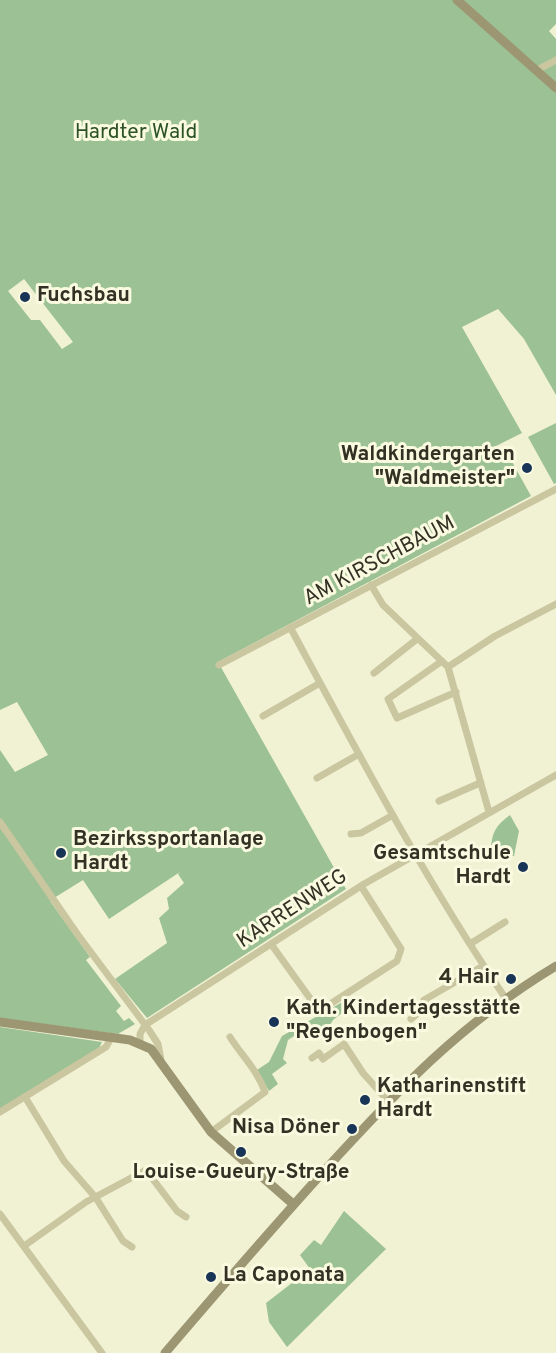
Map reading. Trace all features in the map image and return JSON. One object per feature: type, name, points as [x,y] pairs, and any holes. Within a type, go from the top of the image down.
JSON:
[{"type":"main road","points":[[457,0],[556,88]]},
{"type":"main road","points":[[165,1353],[293,1204],[387,1101],[448,1043],[506,999],[556,966]]},
{"type":"main road","points":[[0,1022],[140,1043],[151,1049],[211,1132],[293,1204]]},
{"type":"street","points":[[537,70],[556,60]]},
{"type":"street","name":"AM KIRSCHBAUM","points":[[219,665],[556,489]]},
{"type":"street","points":[[371,585],[383,605],[448,667],[489,812]]},
{"type":"street","points":[[448,667],[495,636],[556,604]]},
{"type":"street","points":[[290,627],[415,853],[483,966],[506,999]]},
{"type":"street","points":[[374,673],[417,639]]},
{"type":"street","points":[[442,661],[388,699],[397,718],[456,692]]},
{"type":"street","points":[[263,716],[320,683]]},
{"type":"street","points":[[317,778],[359,754]]},
{"type":"street","name":"KARRENWEG","points":[[140,1043],[146,1039],[147,1027],[361,886],[415,853],[556,775]]},
{"type":"street","points":[[439,801],[480,783]]},
{"type":"street","points":[[351,834],[361,833],[393,815]]},
{"type":"street","points":[[0,822],[78,935],[147,1027],[158,1044],[161,1060]]},
{"type":"street","points":[[272,944],[316,1008],[324,1008],[390,965],[401,955],[401,949],[361,886]]},
{"type":"street","points":[[470,944],[505,922]]},
{"type":"street","points":[[411,1019],[427,1005],[424,1000],[483,966]]},
{"type":"street","points":[[211,1132],[265,1092],[249,1060],[242,1056],[230,1037]]},
{"type":"street","points":[[0,1112],[105,1047],[111,1038]]},
{"type":"street","points":[[312,1058],[319,1053],[323,1059],[344,1044],[363,1073],[387,1101]]},
{"type":"street","points":[[25,1097],[64,1161],[96,1198],[123,1241],[132,1247]]},
{"type":"street","points":[[24,1245],[56,1221],[146,1170],[177,1211],[186,1217]]},
{"type":"street","points":[[0,1214],[102,1353]]},
{"type":"green space","name":"Hardter Wald","points":[[0,0],[556,0],[556,24],[549,31],[556,39],[556,395],[524,339],[498,309],[462,327],[522,433],[492,448],[495,454],[505,449],[531,496],[218,662],[346,889],[147,1018],[115,979],[167,943],[159,918],[169,909],[167,898],[184,883],[178,874],[180,872],[109,919],[83,880],[50,901],[90,957],[86,960],[121,1006],[116,1011],[124,1021],[129,1018],[135,1024],[118,1034],[0,1018],[0,750],[15,772],[48,755],[17,702],[0,710]],"holes":[[[24,279],[73,342],[62,349],[40,320],[31,320],[8,291]]]},
{"type":"green space","points":[[556,423],[556,483],[554,484],[528,437]]},
{"type":"green space","points":[[510,815],[519,831],[514,856],[494,855],[491,844],[494,834],[498,826]]},
{"type":"green space","points":[[346,1000],[351,1006],[333,1020],[327,1030],[309,1026],[288,1040],[283,1059],[287,1063],[272,1074],[278,1084],[269,1091],[257,1070],[269,1062],[282,1036]]},
{"type":"green space","points":[[0,1027],[102,1042],[99,1048],[0,1109]]},
{"type":"green space","points":[[344,1211],[386,1249],[287,1347],[269,1322],[266,1303],[310,1269],[300,1255],[314,1240],[321,1245]]},
{"type":"place","name":"Fuchsbau","points":[[25,297]]},
{"type":"place","name":"Waldkindergarten \"Waldmeister\"","points":[[527,468]]},
{"type":"place","name":"Bezirkssportanlage Hardt","points":[[61,853]]},
{"type":"place","name":"Gesamtschule Hardt","points":[[523,867]]},
{"type":"place","name":"4 Hair","points":[[511,979]]},
{"type":"place","name":"Kath. Kindertagesstätte \"Regenbogen\"","points":[[274,1022]]},
{"type":"place","name":"Katharinenstift Hardt","points":[[365,1100]]},
{"type":"place","name":"Nisa Döner","points":[[352,1129]]},
{"type":"place","name":"Louise-Gueury-Straße","points":[[241,1152]]},
{"type":"place","name":"La Caponata","points":[[211,1277]]}]
